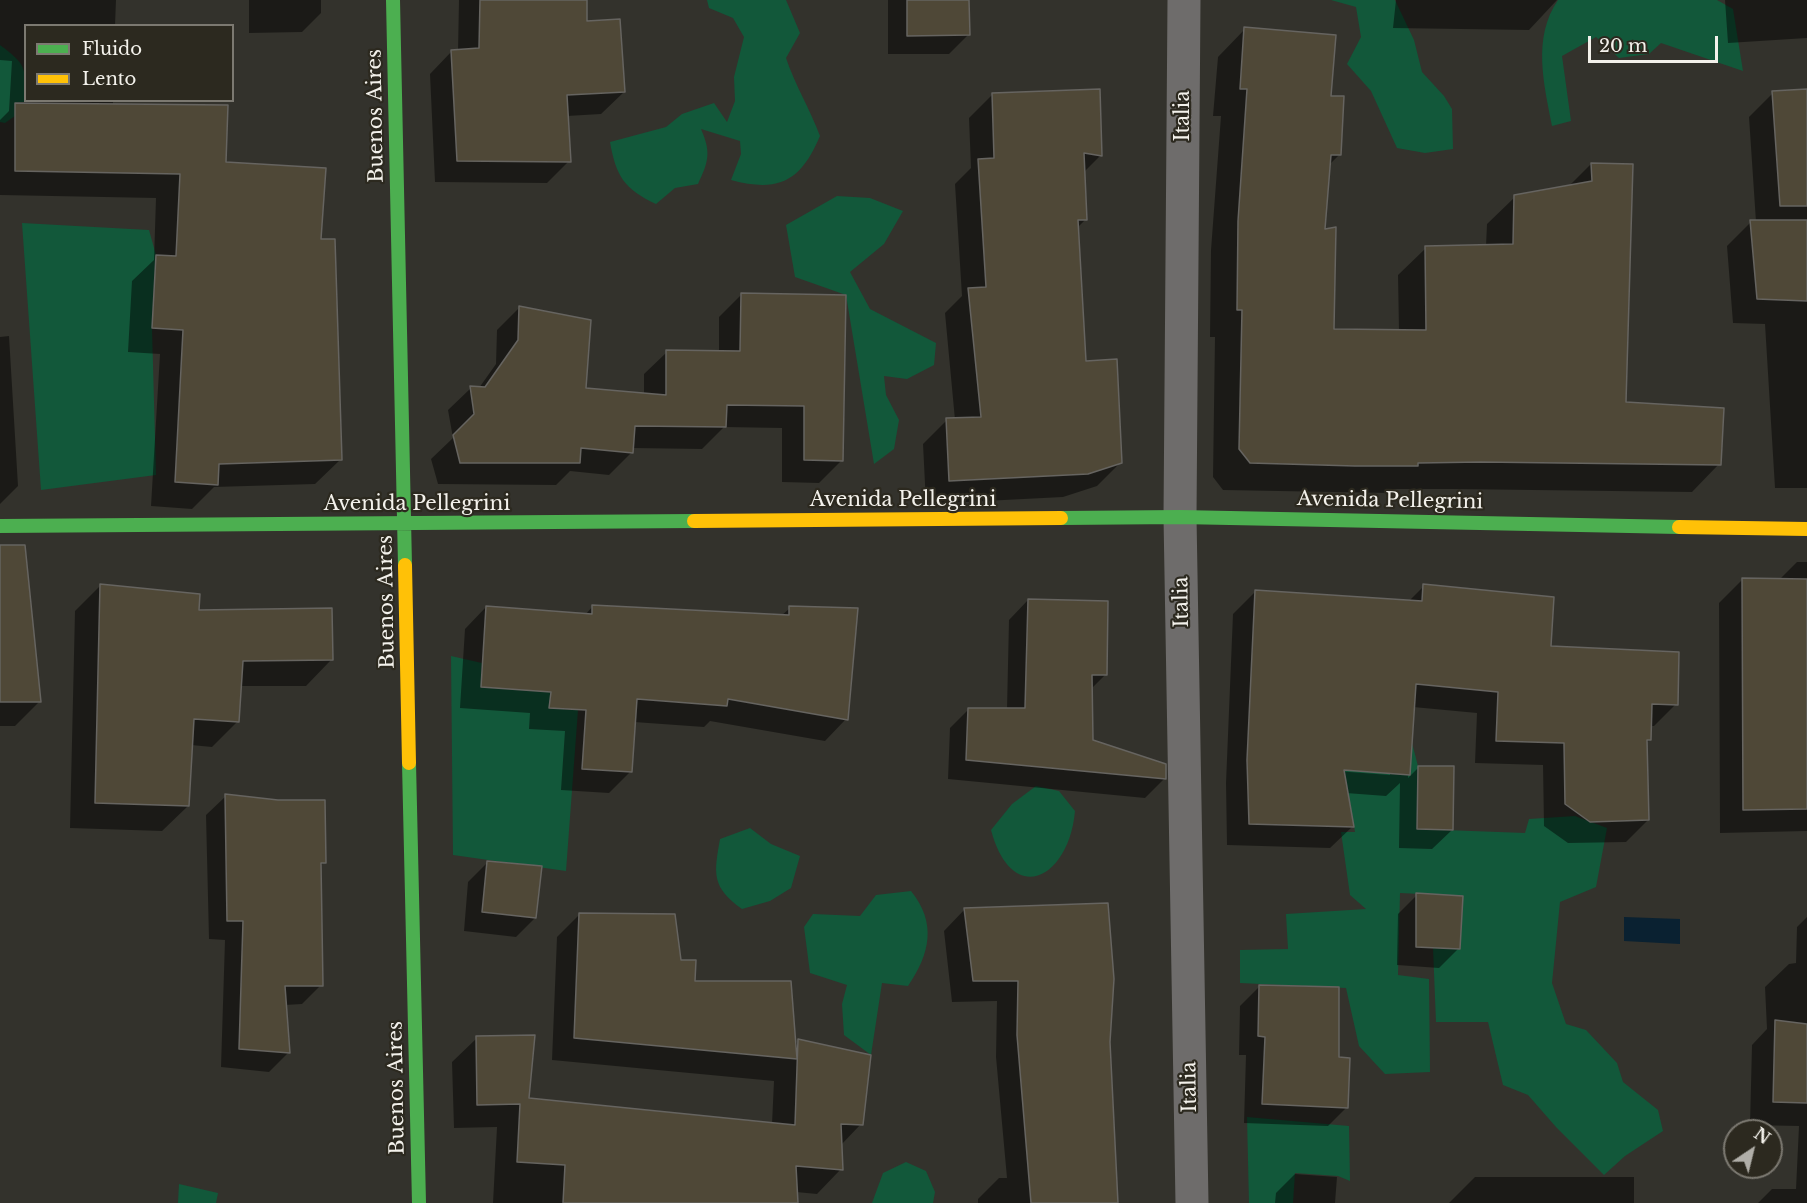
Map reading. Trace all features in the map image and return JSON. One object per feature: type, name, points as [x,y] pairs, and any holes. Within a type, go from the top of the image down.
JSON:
[{"type":"street","name":"Buenos Aires","points":[[393,0],[419,1203]]},
{"type":"street","name":"Italia","points":[[1184,0],[1180,517],[1192,1203]]},
{"type":"street","name":"Avenida Pellegrini","points":[[0,526],[1180,517],[1807,530]]},
{"type":"green space","points":[[707,0],[786,0],[800,33],[786,58],[820,136],[805,164],[796,173],[775,184],[762,185],[731,180],[741,154],[740,141],[701,129],[707,156],[705,169],[698,184],[675,188],[656,204],[636,193],[623,180],[615,164],[610,142],[666,127],[682,114],[714,103],[727,122],[735,101],[734,77],[744,37],[733,18],[709,8]]},
{"type":"green space","points":[[1331,0],[1395,0],[1414,40],[1422,72],[1444,96],[1452,109],[1453,149],[1425,153],[1397,148],[1371,91],[1347,64],[1361,37],[1356,7]]},
{"type":"green space","points":[[1558,0],[1717,0],[1733,9],[1743,71],[1661,43],[1649,54],[1619,58],[1596,37],[1562,56],[1571,121],[1552,126],[1542,62],[1545,30]]},
{"type":"green space","points":[[0,45],[20,62],[23,68],[24,102],[15,103],[15,116],[5,123],[0,122]]},
{"type":"green space","points":[[837,196],[870,198],[903,211],[884,244],[850,272],[870,309],[936,343],[934,365],[907,379],[884,376],[886,395],[899,420],[894,449],[874,464],[846,295],[795,277],[786,225]]},
{"type":"green space","points":[[22,223],[149,230],[156,255],[152,328],[156,475],[41,490]]},
{"type":"green space","points":[[451,656],[482,663],[481,687],[551,692],[550,708],[578,710],[566,871],[453,855]]},
{"type":"green space","points":[[1412,743],[1418,766],[1418,829],[1525,833],[1529,819],[1575,816],[1607,828],[1596,887],[1560,902],[1552,983],[1566,1024],[1586,1030],[1617,1063],[1623,1082],[1658,1110],[1663,1131],[1625,1156],[1604,1175],[1528,1095],[1503,1085],[1488,1022],[1436,1022],[1433,948],[1460,949],[1462,896],[1400,893],[1398,975],[1429,979],[1430,1072],[1385,1074],[1359,1046],[1346,988],[1240,983],[1240,950],[1288,949],[1286,914],[1366,909],[1350,895],[1341,832],[1355,832],[1344,770]]},
{"type":"green space","points":[[1036,786],[1059,791],[1075,811],[1071,835],[1062,854],[1051,867],[1039,875],[1025,876],[1012,870],[1000,854],[991,830],[1012,804]]},
{"type":"green space","points":[[750,828],[771,844],[800,856],[791,888],[770,901],[742,909],[725,894],[717,878],[716,870],[720,839]]},
{"type":"green space","points":[[911,891],[925,915],[928,938],[916,974],[908,986],[882,983],[871,1055],[844,1035],[842,1004],[847,985],[810,973],[804,927],[813,914],[860,916],[876,895]]},
{"type":"green space","points":[[1247,1117],[1349,1126],[1350,1181],[1338,1176],[1295,1173],[1293,1203],[1249,1203]]},
{"type":"green space","points":[[906,1162],[926,1171],[935,1192],[933,1203],[872,1203],[883,1173]]},
{"type":"green space","points":[[179,1184],[218,1193],[216,1203],[178,1203]]},
{"type":"water","points":[[1624,917],[1680,919],[1680,944],[1624,941]]},
{"type":"building","points":[[480,0],[587,0],[587,21],[620,19],[625,92],[567,95],[571,162],[457,161],[451,50],[479,48]]},
{"type":"building","points":[[907,0],[969,0],[970,35],[907,36]]},
{"type":"building","points":[[1244,27],[1336,35],[1331,96],[1344,96],[1341,155],[1331,155],[1325,229],[1336,227],[1334,329],[1426,330],[1425,246],[1513,244],[1514,195],[1592,181],[1591,163],[1633,164],[1626,402],[1724,408],[1721,465],[1481,462],[1418,463],[1418,466],[1355,466],[1250,463],[1239,449],[1242,310],[1237,310],[1238,221],[1247,89],[1240,89]]},
{"type":"building","points":[[1100,89],[1102,156],[1084,153],[1087,220],[1078,220],[1086,361],[1117,359],[1122,463],[1088,474],[949,481],[946,418],[981,417],[968,288],[986,287],[978,159],[994,158],[992,93]]},
{"type":"building","points":[[1807,89],[1807,206],[1780,206],[1772,91]]},
{"type":"building","points":[[15,103],[228,105],[226,162],[326,168],[321,239],[335,239],[342,460],[219,464],[218,485],[175,482],[183,330],[152,328],[156,255],[176,256],[180,174],[15,171]]},
{"type":"building","points":[[1750,220],[1807,220],[1807,301],[1757,299]]},
{"type":"building","points":[[741,293],[846,295],[843,461],[804,460],[804,406],[727,405],[726,427],[635,426],[633,453],[581,448],[580,463],[460,463],[453,435],[474,414],[470,386],[485,387],[518,340],[519,306],[591,320],[586,388],[666,395],[666,350],[740,351]]},
{"type":"building","points":[[0,545],[25,545],[41,702],[0,702]]},
{"type":"building","points":[[1742,578],[1807,579],[1807,809],[1743,810]]},
{"type":"building","points":[[100,584],[200,594],[199,610],[332,608],[333,660],[243,661],[239,722],[194,719],[189,806],[95,803]]},
{"type":"building","points":[[1423,584],[1554,597],[1551,646],[1679,652],[1678,705],[1652,704],[1651,740],[1647,740],[1649,820],[1590,822],[1565,804],[1564,743],[1496,741],[1498,692],[1416,684],[1410,775],[1344,770],[1354,827],[1249,824],[1247,760],[1255,590],[1422,601]]},
{"type":"building","points":[[1028,599],[1108,601],[1107,675],[1092,675],[1093,740],[1166,764],[1166,779],[966,760],[968,708],[1025,708]]},
{"type":"building","points":[[592,605],[789,615],[789,606],[858,608],[848,720],[728,699],[727,706],[637,699],[632,772],[582,769],[586,710],[549,708],[551,692],[481,687],[486,606],[592,614]]},
{"type":"building","points":[[1418,766],[1454,766],[1453,830],[1417,829]]},
{"type":"building","points":[[225,794],[278,800],[325,800],[326,863],[321,863],[323,986],[285,986],[290,1053],[239,1049],[243,921],[227,921]]},
{"type":"building","points":[[487,861],[542,866],[536,918],[482,912]]},
{"type":"building","points":[[1416,893],[1463,896],[1460,949],[1416,947]]},
{"type":"building","points":[[1108,903],[1114,979],[1110,1042],[1118,1203],[1031,1203],[1017,1035],[1018,981],[973,981],[964,908]]},
{"type":"building","points":[[579,913],[675,914],[681,960],[696,960],[695,981],[791,981],[797,1059],[574,1038]]},
{"type":"building","points":[[1259,985],[1339,987],[1339,1057],[1350,1058],[1348,1108],[1262,1104],[1265,1037],[1258,1036]]},
{"type":"building","points":[[1775,1020],[1807,1024],[1807,1103],[1773,1102]]},
{"type":"building","points":[[535,1035],[529,1098],[795,1125],[798,1039],[871,1055],[863,1125],[841,1124],[843,1170],[796,1166],[798,1203],[563,1203],[565,1165],[517,1162],[520,1104],[477,1105],[476,1036]]},
{"type":"traffic: fast","points":[[393,0],[405,565]]},
{"type":"traffic: fast","points":[[1061,518],[1180,517],[1679,527]]},
{"type":"traffic: fast","points":[[0,526],[694,521]]},
{"type":"traffic: fast","points":[[409,763],[419,1203]]},
{"type":"traffic: slow","points":[[694,521],[1061,518]]},
{"type":"traffic: slow","points":[[1679,527],[1807,529]]},
{"type":"traffic: slow","points":[[405,565],[409,763]]}]
